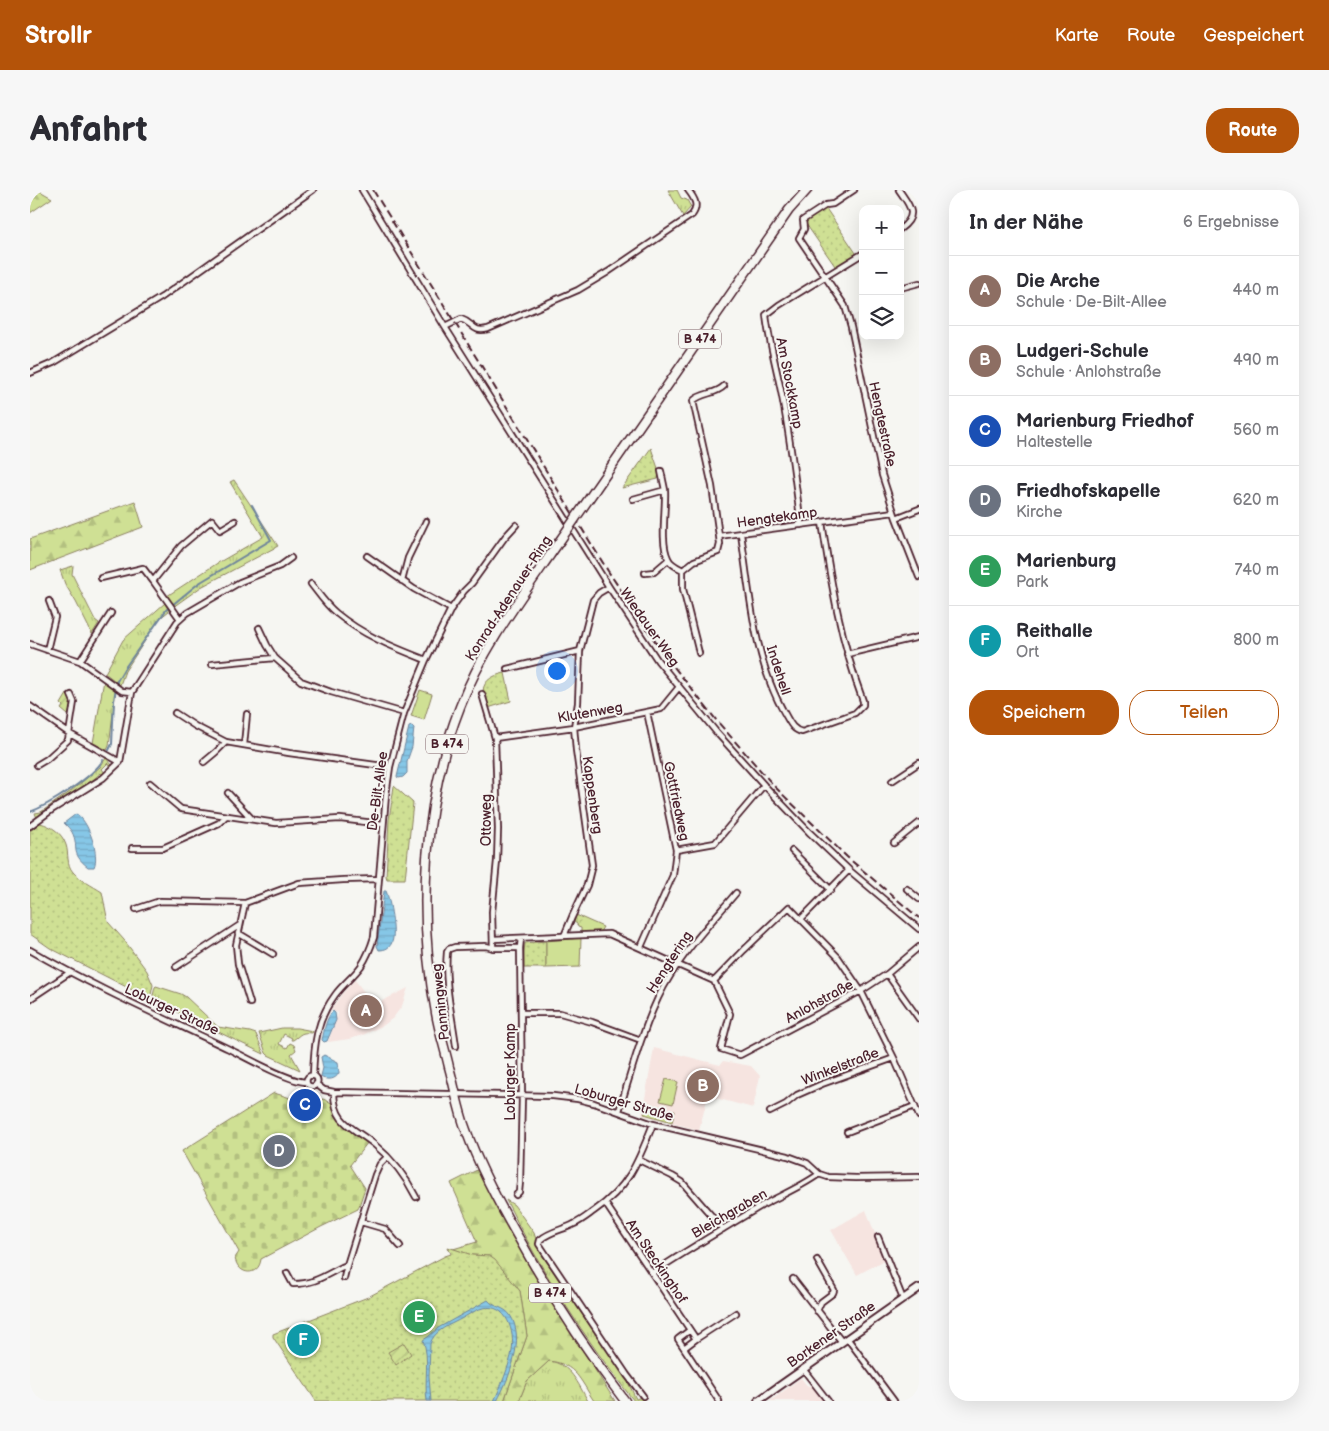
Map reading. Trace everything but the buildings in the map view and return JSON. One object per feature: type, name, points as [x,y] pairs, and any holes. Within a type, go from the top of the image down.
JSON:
[{"type":"main road","name":"Konrad-Adenauer-Ring","points":[[625,1401],[594,1360],[558,1305],[510,1223],[475,1153],[466,1129],[455,1094],[435,1007],[430,974],[427,934],[427,864],[434,802],[448,742],[461,705],[470,682],[497,633],[784,218],[807,190]]},
{"type":"street","points":[[30,373],[53,363],[162,297],[313,190]]},
{"type":"street","name":"Wiedauer Weg","points":[[362,190],[445,327],[609,587],[658,661],[764,785],[800,823],[849,870],[919,929]]},
{"type":"street","points":[[445,327],[464,319],[476,330],[482,330],[578,290],[692,215],[696,210],[696,205],[688,190]]},
{"type":"street","name":"Hengtestraße","points":[[854,190],[833,204],[826,204],[803,220],[804,230],[799,238],[845,306],[882,474],[895,515],[919,577]]},
{"type":"street","points":[[899,190],[913,210],[912,217],[904,226]]},
{"type":"street","points":[[913,210],[919,206]]},
{"type":"street","points":[[825,277],[859,256]]},
{"type":"street","name":"Am Stockkamp","points":[[801,525],[790,441],[766,315],[825,277]]},
{"type":"street","points":[[904,287],[919,283]]},
{"type":"street","points":[[719,536],[712,486],[693,401],[698,396],[719,391],[724,386]]},
{"type":"street","points":[[661,471],[665,490],[664,541],[668,560],[683,570],[683,589],[699,652]]},
{"type":"street","points":[[633,498],[665,490]]},
{"type":"street","name":"Hengtekamp","points":[[683,570],[694,561],[718,552],[719,536],[822,522],[895,515],[919,509]]},
{"type":"street","points":[[153,581],[181,546],[212,520],[220,530],[235,521]]},
{"type":"street","points":[[402,581],[408,558],[426,521]]},
{"type":"street","points":[[822,522],[833,594],[847,654],[919,637]]},
{"type":"street","name":"De-Bilt-Allee","points":[[313,1076],[315,1038],[323,1016],[336,995],[361,966],[371,945],[375,928],[383,824],[390,767],[404,713],[426,660],[451,609],[516,525]]},
{"type":"street","name":"Indehell","points":[[741,534],[756,631],[764,666],[778,702],[794,728],[798,731],[807,731],[855,713],[863,706],[863,700],[847,654]]},
{"type":"street","points":[[367,556],[414,589],[451,609]]},
{"type":"street","points":[[30,826],[53,809],[103,778],[120,762],[132,692],[177,622],[187,613],[240,582],[280,566],[291,558]]},
{"type":"street","points":[[645,574],[654,572],[668,560]]},
{"type":"street","points":[[101,578],[143,568],[180,619]]},
{"type":"street","points":[[311,584],[326,604],[336,613],[369,636],[426,660]]},
{"type":"street","name":"Kappenberg","points":[[564,936],[588,885],[592,865],[574,727],[578,703],[580,651],[593,600],[609,587]]},
{"type":"street","points":[[47,650],[56,617],[49,601]]},
{"type":"street","points":[[80,661],[111,613]]},
{"type":"street","points":[[259,628],[266,645],[276,658],[301,681],[331,692],[404,713]]},
{"type":"street","points":[[30,644],[80,661],[122,691],[132,692]]},
{"type":"street","points":[[507,669],[580,651]]},
{"type":"street","points":[[212,664],[276,658]]},
{"type":"street","name":"Klutenweg","points":[[495,738],[574,727],[662,709],[679,687]]},
{"type":"street","name":"Ottoweg","points":[[482,694],[495,738],[498,829],[492,912],[493,948]]},
{"type":"street","points":[[37,765],[47,759],[68,740],[74,702],[71,695]]},
{"type":"street","points":[[30,706],[70,734],[120,762]]},
{"type":"street","name":"Gottfriedweg","points":[[641,947],[673,874],[676,850],[647,712]]},
{"type":"street","points":[[175,713],[226,742],[390,767]]},
{"type":"street","points":[[244,745],[247,714]]},
{"type":"street","points":[[204,762],[226,742]]},
{"type":"street","points":[[892,781],[919,763]]},
{"type":"street","points":[[150,783],[181,809],[276,823],[340,819],[383,824]]},
{"type":"street","points":[[676,850],[716,843],[764,785]]},
{"type":"street","points":[[228,793],[252,819]]},
{"type":"street","points":[[132,848],[163,848],[219,823],[226,816]]},
{"type":"street","points":[[894,843],[919,823]]},
{"type":"street","points":[[792,851],[831,890]]},
{"type":"street","points":[[801,919],[849,870]]},
{"type":"street","points":[[136,909],[160,901],[244,903],[299,883],[379,879]]},
{"type":"street","points":[[907,889],[919,899]]},
{"type":"street","name":"Hengtering","points":[[619,1111],[641,1040],[658,998],[677,965],[736,893]]},
{"type":"street","points":[[244,903],[236,945],[238,964],[250,1003]]},
{"type":"street","points":[[493,938],[609,934],[714,981],[788,906],[838,956],[861,990],[894,1058],[919,1116]]},
{"type":"street","points":[[176,967],[240,925]]},
{"type":"street","points":[[238,933],[273,954]]},
{"type":"street","points":[[520,948],[521,938]]},
{"type":"street","name":"Panningweg","points":[[456,1046],[453,1017],[447,991],[448,949],[486,946],[493,948],[520,948]]},
{"type":"street","name":"Anlohstraße","points":[[714,981],[730,1014],[721,1049],[740,1055],[861,990],[887,974],[919,947]]},
{"type":"street","name":"Loburger Kamp","points":[[516,1195],[519,1192],[520,1182],[522,1096],[520,948]]},
{"type":"street","name":"Loburger Straße","points":[[30,950],[69,973],[299,1082],[306,1082]]},
{"type":"street","points":[[30,999],[69,973]]},
{"type":"street","points":[[887,974],[919,1019]]},
{"type":"street","points":[[521,1013],[560,1013],[592,1022],[641,1040]]},
{"type":"street","name":"Winkelstraße","points":[[770,1112],[786,1104],[797,1095],[822,1084],[894,1058]]},
{"type":"street","points":[[313,1076],[316,1079],[316,1084],[310,1086],[306,1082],[308,1077],[313,1076]]},
{"type":"street","name":"Loburger Straße","points":[[316,1084],[320,1089],[334,1092],[578,1098],[653,1124],[788,1156],[807,1163],[819,1174],[828,1177],[919,1177]]},
{"type":"street","points":[[334,1092],[335,1107],[342,1119],[388,1156],[416,1196]]},
{"type":"street","points":[[847,1132],[915,1106]]},
{"type":"street","points":[[643,1396],[541,1248],[540,1240],[545,1236],[575,1224],[605,1203],[620,1189],[639,1160],[653,1124]]},
{"type":"street","points":[[344,1278],[375,1175],[380,1164],[388,1156]]},
{"type":"street","points":[[639,1160],[682,1182],[724,1229]]},
{"type":"street","name":"Bleichgraben","points":[[652,1273],[781,1195],[804,1185],[819,1174]]},
{"type":"street","name":"Am Steckinghof","points":[[605,1203],[696,1339]]},
{"type":"street","points":[[361,1222],[389,1232],[400,1246]]},
{"type":"street","points":[[878,1237],[903,1299]]},
{"type":"street","points":[[817,1260],[834,1290],[819,1305],[817,1311]]},
{"type":"street","points":[[286,1273],[293,1284],[306,1283],[347,1265]]},
{"type":"street","points":[[793,1279],[817,1311],[844,1340],[894,1401]]},
{"type":"street","name":"Borkener Straße","points":[[758,1401],[919,1288]]},
{"type":"street","points":[[684,1348],[736,1312]]},
{"type":"street","points":[[690,1330],[678,1339],[719,1401]]},
{"type":"street","points":[[803,1369],[828,1401]]},
{"type":"shaded area","points":[[355,980],[374,1005],[408,988],[402,1006],[393,1018],[384,1025],[363,1035],[328,1042],[338,1013],[331,1010]]},
{"type":"shaded area","points":[[654,1048],[720,1065],[723,1061],[751,1066],[760,1076],[753,1108],[708,1096],[699,1130],[642,1115]]},
{"type":"shaded area","points":[[866,1210],[885,1260],[857,1275],[831,1230]]},
{"type":"shaded area","points":[[801,1378],[808,1387],[811,1385],[825,1401],[770,1401]]},
{"type":"green space","points":[[30,190],[38,190],[52,198],[30,213]]},
{"type":"green space","points":[[668,190],[677,190],[681,198],[687,200],[691,207],[683,216]]},
{"type":"green space","points":[[825,207],[858,256],[837,269],[804,221]]},
{"type":"green space","points":[[651,448],[660,474],[658,479],[622,488]]},
{"type":"green space","points":[[234,480],[278,546],[201,587],[173,607],[167,596],[216,564],[263,537],[230,482]]},
{"type":"green space","points":[[135,501],[143,527],[30,570],[30,539]]},
{"type":"green space","points":[[73,566],[72,574],[95,620],[99,623],[92,634],[65,584],[60,570]]},
{"type":"green space","points":[[165,603],[169,611],[160,618],[125,671],[120,685],[105,673],[123,640]]},
{"type":"green space","points":[[505,673],[511,701],[488,708],[483,693],[485,683],[494,676]]},
{"type":"green space","points":[[104,680],[116,689],[107,750],[93,743]]},
{"type":"green space","points":[[420,690],[432,694],[424,720],[411,716]]},
{"type":"green space","points":[[67,694],[72,703],[68,715],[61,709],[63,706],[61,704]]},
{"type":"green space","points":[[106,758],[113,766],[111,767],[108,763],[102,769],[105,773],[102,775],[101,773],[83,788],[37,818],[35,813],[41,812],[71,791],[100,767]]},
{"type":"green space","points":[[394,786],[413,803],[405,879],[387,879],[386,876],[389,820]]},
{"type":"green space","points":[[40,823],[49,826],[62,837],[66,845],[69,866],[73,872],[102,892],[108,922],[147,971],[153,985],[150,999],[50,948],[30,934],[30,831]]},
{"type":"green space","points":[[576,915],[603,927],[600,932],[581,933],[581,928],[574,922]]},
{"type":"green space","points":[[581,938],[580,967],[546,968],[546,941]]},
{"type":"green space","points":[[546,941],[546,968],[524,968],[525,943]]},
{"type":"green space","points":[[156,986],[186,997],[218,1027],[256,1034],[264,1054],[152,1000]]},
{"type":"green space","points":[[282,1028],[313,1031],[312,1033],[301,1034],[293,1040],[284,1034],[279,1044],[287,1048],[290,1043],[294,1045],[296,1050],[291,1054],[300,1070],[266,1053],[259,1033]]},
{"type":"green space","points":[[666,1079],[678,1082],[673,1104],[660,1101]]},
{"type":"green space","points":[[274,1093],[307,1103],[323,1099],[332,1103],[341,1121],[368,1142],[350,1165],[365,1188],[358,1209],[261,1259],[257,1269],[248,1272],[244,1271],[237,1264],[235,1258],[239,1252],[182,1151]]},
{"type":"green space","points":[[647,1104],[675,1111],[672,1122],[644,1114]]},
{"type":"green space","points":[[479,1169],[529,1265],[615,1401],[594,1401],[581,1380],[571,1369],[549,1361],[527,1381],[519,1401],[504,1401],[527,1336],[520,1291],[489,1256],[472,1255],[453,1249],[477,1242],[451,1183]]},
{"type":"green space","points":[[506,1200],[514,1205],[534,1233],[540,1252],[627,1380],[636,1399],[641,1397],[644,1401],[634,1401],[581,1329],[534,1253]]},
{"type":"green space","points":[[448,1247],[472,1255],[489,1256],[495,1260],[520,1291],[527,1336],[504,1401],[316,1401],[273,1337],[273,1334],[368,1297],[451,1254]]},
{"type":"green space","points":[[404,1343],[411,1354],[396,1365],[388,1352]]},
{"type":"green space","points":[[549,1361],[557,1363],[568,1370],[588,1401],[519,1401],[527,1381]]},
{"type":"water","points":[[412,726],[414,728],[412,747],[407,761],[407,773],[399,778],[397,777],[409,727]]},
{"type":"water","points":[[76,814],[85,823],[92,838],[95,854],[94,867],[88,867],[82,862],[77,854],[72,832],[64,823]]},
{"type":"water","points":[[384,891],[388,895],[391,909],[393,938],[389,947],[379,950],[377,946]]},
{"type":"water","points":[[333,1011],[336,1020],[327,1041],[324,1042],[322,1040],[326,1025]]},
{"type":"water","points":[[324,1055],[338,1062],[339,1073],[334,1078],[325,1079],[321,1076],[323,1068],[321,1057]]},
{"type":"water","points":[[488,1300],[508,1312],[515,1324],[516,1335],[516,1347],[511,1370],[497,1401],[494,1401],[511,1356],[512,1336],[508,1320],[504,1314],[491,1308],[483,1308],[444,1328],[434,1336],[430,1344],[429,1377],[431,1401],[427,1401],[427,1362],[423,1340],[438,1328]]},
{"type":"waterway","points":[[109,750],[112,744],[117,681],[166,610],[199,583],[271,540],[252,505]]},
{"type":"waterway","points":[[30,812],[70,790],[98,767],[103,760]]},
{"type":"railway","points":[[373,190],[608,571],[663,653],[717,721],[775,787],[847,857],[919,918]]},
{"type":"place","name":"Die Arche","points":[[366,1011]]},
{"type":"place","name":"Ludgeri-Schule","points":[[703,1086]]},
{"type":"place","name":"Marienburg Friedhof","points":[[305,1105]]},
{"type":"place","name":"Friedhofskapelle","points":[[279,1151]]},
{"type":"place","name":"Marienburg","points":[[419,1317]]},
{"type":"place","name":"Reithalle","points":[[303,1340]]}]
